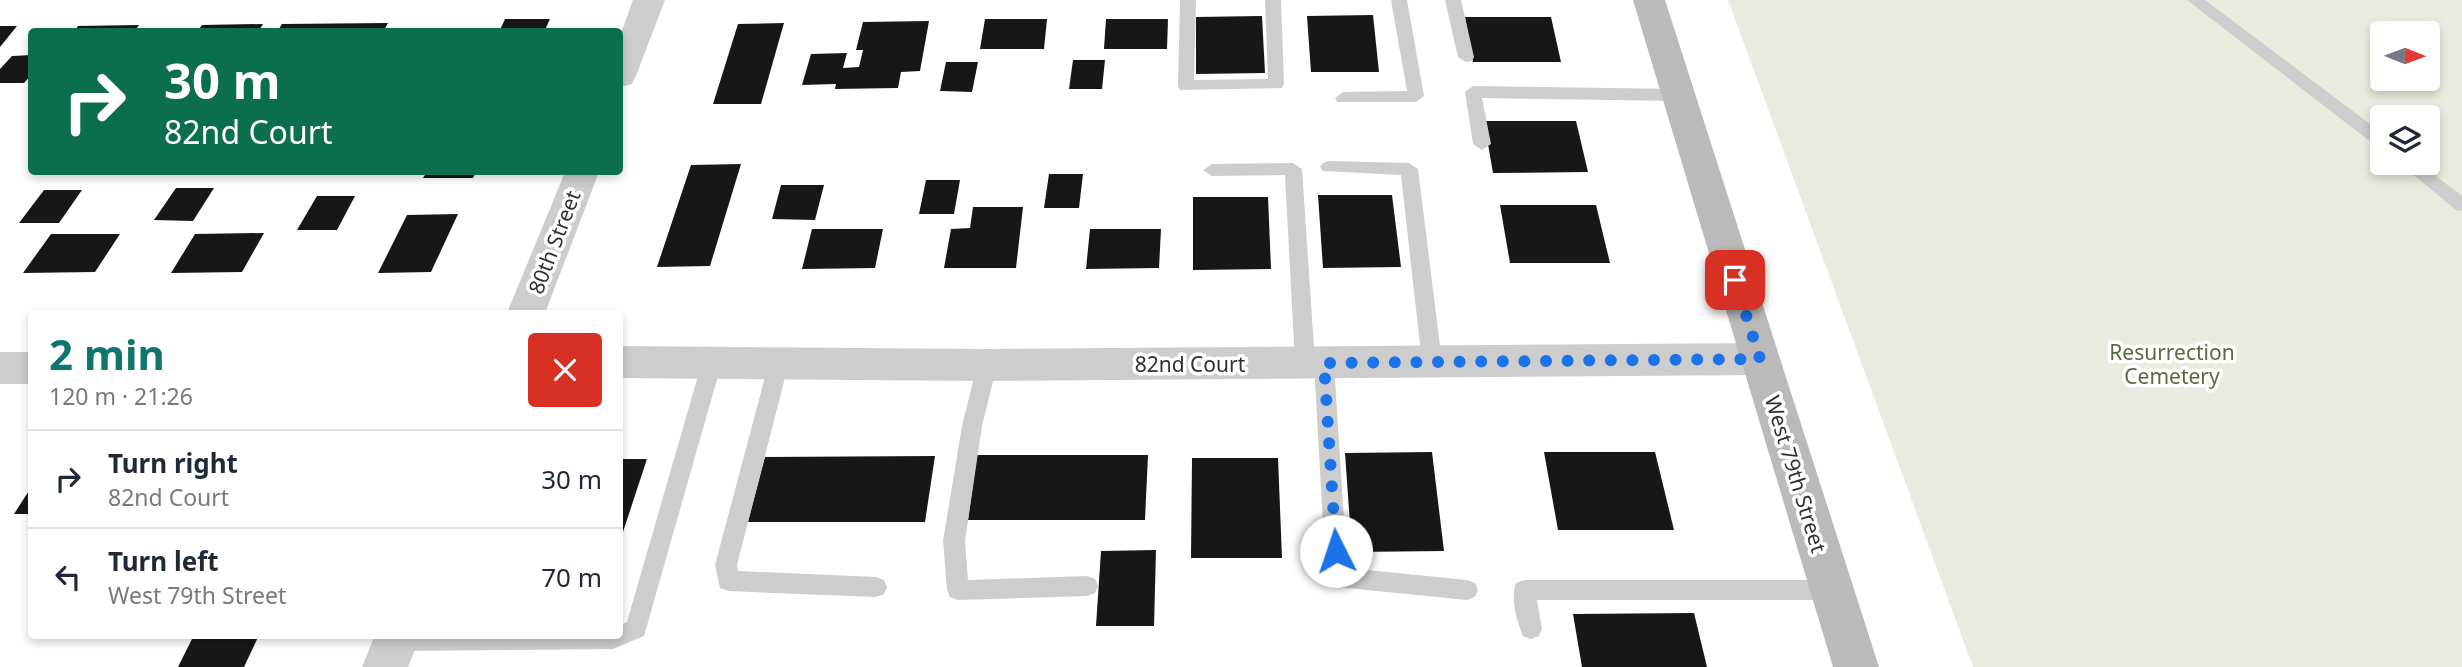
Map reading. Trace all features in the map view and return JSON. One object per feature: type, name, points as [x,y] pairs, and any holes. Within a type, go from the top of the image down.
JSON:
[{"type":"main road","name":"West 79th Street","points":[[1649,0],[1856,667]]},
{"type":"street","points":[[623,68],[649,0]]},
{"type":"street","name":"80th Street","points":[[527,310],[581,175]]},
{"type":"street","name":"82nd Court","points":[[623,362],[987,365],[1760,359]]},
{"type":"street","points":[[0,368],[28,368]]},
{"type":"lane","points":[[1188,0],[1186,86],[1276,84],[1273,0]]},
{"type":"lane","points":[[1343,98],[1416,96],[1399,0]]},
{"type":"lane","points":[[1453,0],[1466,57]]},
{"type":"lane","points":[[2195,0],[2370,133]]},
{"type":"lane","points":[[1482,144],[1472,92],[1678,95]]},
{"type":"lane","points":[[1329,167],[1409,169],[1432,362]]},
{"type":"lane","points":[[1212,170],[1293,169],[1338,578],[1467,590]]},
{"type":"lane","points":[[2423,175],[2462,205]]},
{"type":"lane","points":[[623,634],[636,629],[712,362]]},
{"type":"lane","points":[[779,362],[726,565],[729,581],[876,587]]},
{"type":"lane","points":[[987,365],[972,426],[954,541],[958,590],[1087,586]]},
{"type":"lane","points":[[1531,629],[1524,590],[1832,590]]},
{"type":"lane","points":[[393,647],[589,639]]},
{"type":"green space","name":"Resurrection Cemetery","points":[[1728,0],[2462,0],[2462,667],[1973,667]]},
{"type":"building","points":[[1373,15],[1379,72],[1311,72],[1307,16]]},
{"type":"building","points":[[1262,16],[1265,73],[1196,74],[1196,17]]},
{"type":"building","points":[[1465,17],[1551,17],[1561,62],[1473,62]]},
{"type":"building","points":[[505,19],[550,19],[546,28],[501,28]]},
{"type":"building","points":[[985,19],[1047,19],[1044,49],[980,49]]},
{"type":"building","points":[[1106,19],[1168,19],[1167,49],[1104,49]]},
{"type":"building","points":[[929,21],[920,71],[901,72],[898,88],[835,89],[836,84],[802,85],[811,54],[847,53],[843,68],[859,67],[863,50],[856,50],[863,22]]},
{"type":"building","points":[[388,23],[385,28],[280,28],[282,24]]},
{"type":"building","points":[[784,23],[761,104],[713,104],[738,24]]},
{"type":"building","points":[[263,24],[260,28],[200,28],[202,25]]},
{"type":"building","points":[[139,25],[137,28],[77,28]]},
{"type":"building","points":[[0,26],[17,26],[0,47]]},
{"type":"building","points":[[28,55],[28,78],[24,83],[0,83],[0,69],[12,56]]},
{"type":"building","points":[[1073,60],[1105,60],[1102,89],[1069,89]]},
{"type":"building","points":[[946,62],[978,62],[972,92],[940,91]]},
{"type":"building","points":[[1484,121],[1576,121],[1588,172],[1493,173]]},
{"type":"building","points":[[741,164],[710,266],[657,267],[691,165]]},
{"type":"building","points":[[1049,174],[1083,174],[1079,208],[1044,208]]},
{"type":"building","points":[[425,175],[474,175],[473,178],[423,178]]},
{"type":"building","points":[[926,180],[960,180],[954,214],[919,214]]},
{"type":"building","points":[[781,185],[824,185],[815,220],[772,219]]},
{"type":"building","points":[[176,188],[214,188],[193,221],[154,220]]},
{"type":"building","points":[[44,190],[82,190],[59,223],[19,223]]},
{"type":"building","points":[[1318,195],[1392,195],[1401,267],[1323,268]]},
{"type":"building","points":[[317,196],[355,196],[337,230],[297,230]]},
{"type":"building","points":[[1193,197],[1268,197],[1271,269],[1193,270]]},
{"type":"building","points":[[1500,205],[1596,205],[1610,263],[1510,263]]},
{"type":"building","points":[[973,207],[1023,207],[1016,268],[944,268],[951,229],[970,228]]},
{"type":"building","points":[[458,214],[431,272],[378,273],[407,215]]},
{"type":"building","points":[[812,229],[883,229],[875,268],[802,269]]},
{"type":"building","points":[[1090,229],[1161,229],[1159,268],[1086,269]]},
{"type":"building","points":[[264,233],[242,272],[171,273],[195,234]]},
{"type":"building","points":[[51,234],[120,234],[95,272],[23,273]]},
{"type":"building","points":[[1432,452],[1444,551],[1352,552],[1345,453]]},
{"type":"building","points":[[1544,452],[1655,452],[1674,530],[1558,530]]},
{"type":"building","points":[[977,455],[1148,455],[1145,520],[968,520]]},
{"type":"building","points":[[935,456],[925,522],[748,522],[765,457]]},
{"type":"building","points":[[1192,458],[1278,458],[1282,558],[1191,558]]},
{"type":"building","points":[[623,459],[647,459],[623,532]]},
{"type":"building","points":[[28,492],[28,514],[14,514]]},
{"type":"building","points":[[1156,550],[1154,626],[1096,626],[1101,551]]},
{"type":"building","points":[[1694,613],[1707,667],[1582,667],[1573,614]]},
{"type":"building","points":[[192,639],[257,639],[244,667],[178,667]]},
{"type":"route","points":[[1336,551],[1324,363],[1760,359],[1735,280]]}]
